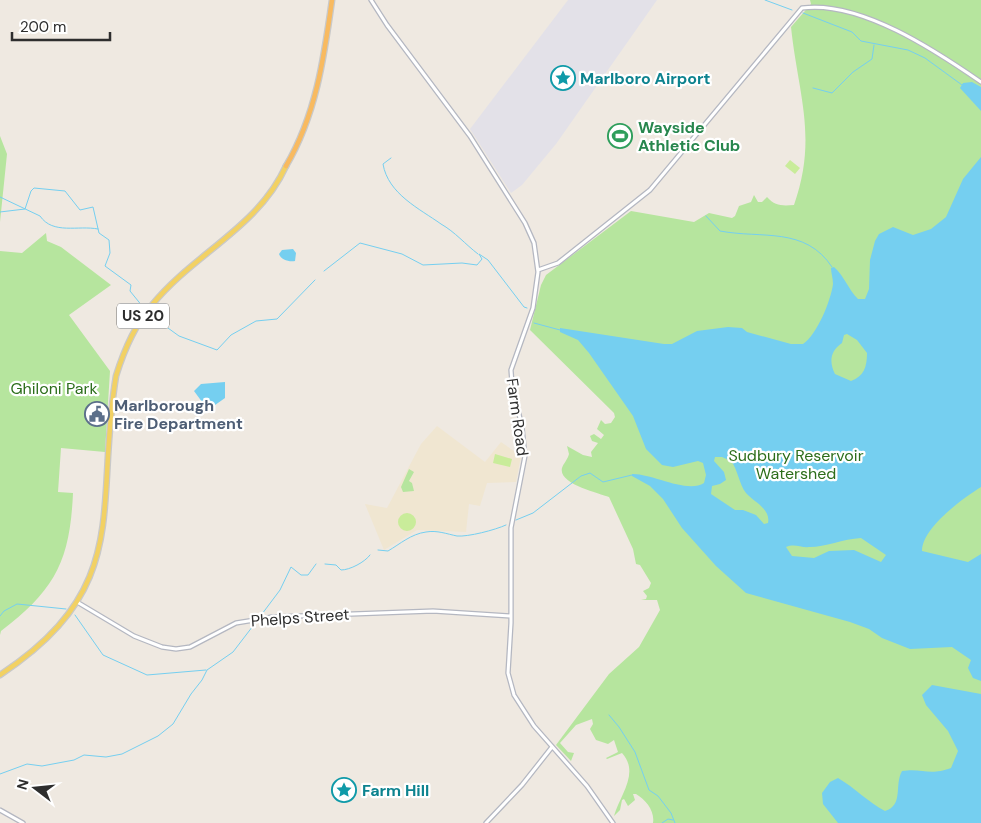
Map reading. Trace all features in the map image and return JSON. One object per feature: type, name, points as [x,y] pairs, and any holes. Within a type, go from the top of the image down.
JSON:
[{"type":"highway","name":"US 20","points":[[286,166],[306,122],[319,80],[332,0]]},
{"type":"main road","name":"US 20","points":[[0,675],[48,637],[77,602],[93,571],[100,546],[105,513],[116,376],[129,340],[144,315],[163,292],[261,205],[286,166]]},
{"type":"street","name":"Farm Road","points":[[370,0],[466,130],[532,236],[536,250],[538,270],[531,315],[511,370],[512,384],[522,427],[524,456],[511,520],[508,667],[512,688],[534,726],[587,786],[613,823]]},
{"type":"street","points":[[538,270],[558,262],[650,190],[802,8],[827,7],[883,23],[922,44],[981,82]]},
{"type":"street","name":"Phelps Street","points":[[77,602],[134,636],[162,647],[176,649],[190,647],[236,623],[279,616],[432,611],[510,616]]},
{"type":"street","points":[[486,823],[522,785],[552,746]]},
{"type":"street","points":[[0,810],[23,823]]},
{"type":"shaded area","points":[[568,0],[657,0],[556,144],[522,185],[511,193],[470,129]]},
{"type":"shaded area","points":[[437,426],[485,462],[501,442],[521,456],[516,482],[487,483],[480,506],[469,504],[466,532],[417,530],[384,550],[365,504],[387,508],[421,444]]},
{"type":"green space","name":"Sudbury Reservoir Watershed","points":[[810,0],[981,0],[981,823],[653,823],[653,814],[649,806],[636,794],[633,794],[635,800],[628,806],[624,799],[622,800],[620,810],[614,816],[627,784],[629,768],[622,753],[606,758],[618,752],[614,740],[608,744],[596,740],[590,729],[593,724],[592,719],[576,725],[560,743],[568,752],[574,753],[571,761],[556,745],[609,674],[639,647],[660,610],[657,600],[641,600],[646,599],[647,596],[643,591],[649,588],[651,583],[640,565],[636,564],[633,549],[609,497],[580,487],[566,479],[562,474],[562,468],[569,454],[567,446],[583,455],[592,457],[591,452],[598,443],[592,441],[590,436],[594,434],[601,439],[604,435],[597,429],[601,420],[605,424],[611,423],[615,417],[614,413],[530,330],[541,285],[546,275],[631,211],[694,222],[709,213],[732,218],[735,216],[739,206],[751,202],[754,195],[758,202],[762,202],[767,197],[779,205],[794,205],[805,158],[805,136],[804,116],[791,27],[811,4]]},
{"type":"green space","points":[[0,136],[7,154],[0,222]]},
{"type":"green space","points":[[790,160],[800,168],[795,174],[785,166]]},
{"type":"green space","name":"Ghiloni Park","points":[[46,233],[47,241],[61,247],[111,285],[69,315],[110,371],[105,452],[61,448],[58,492],[73,493],[68,537],[63,556],[47,587],[35,602],[1,631],[0,635],[0,251],[22,253]]},
{"type":"green space","points":[[495,454],[512,459],[510,467],[493,463]]},
{"type":"green space","points":[[409,469],[414,472],[409,481],[412,483],[414,491],[403,492],[401,487]]},
{"type":"green space","points":[[407,513],[413,516],[416,522],[413,528],[407,531],[401,528],[398,522],[401,516]]},
{"type":"water","points":[[972,82],[981,87],[981,111],[960,88],[963,83]]},
{"type":"water","points":[[981,157],[981,487],[944,515],[929,533],[922,551],[968,562],[981,554],[981,681],[973,678],[968,668],[971,660],[952,647],[910,649],[850,622],[746,593],[716,566],[682,528],[663,499],[650,486],[632,476],[632,474],[640,475],[679,485],[697,486],[704,483],[706,475],[703,463],[698,461],[673,467],[662,465],[646,449],[633,416],[589,353],[578,340],[560,332],[560,328],[672,344],[697,331],[728,327],[742,328],[747,332],[791,344],[803,344],[813,333],[826,308],[833,284],[831,268],[834,267],[838,271],[858,299],[865,299],[869,289],[870,260],[879,234],[893,227],[913,235],[931,229],[946,217],[963,179]],"holes":[[[847,334],[857,340],[867,353],[862,374],[851,381],[835,374],[831,361],[833,353],[842,343],[844,335]],[[715,457],[722,457],[731,461],[746,493],[767,514],[768,523],[764,524],[756,515],[743,510],[735,510],[711,494],[712,486],[726,480],[724,472],[714,461]],[[861,538],[886,555],[881,562],[854,550],[829,551],[814,558],[792,556],[786,547],[792,545],[816,547]]]},
{"type":"water","points":[[293,249],[296,253],[295,261],[286,260],[279,254],[282,250]]},
{"type":"water","points":[[225,382],[225,398],[208,410],[194,391],[201,384]]},
{"type":"water","points":[[932,685],[981,694],[981,823],[838,823],[823,804],[822,793],[830,782],[838,778],[885,811],[895,804],[902,771],[931,772],[951,768],[958,751],[948,731],[926,705],[922,695]]},
{"type":"waterway","points":[[765,0],[792,10]]},
{"type":"waterway","points":[[803,13],[852,32],[861,41],[908,50],[925,58],[962,85]]},
{"type":"waterway","points":[[813,88],[832,93],[853,72],[872,59],[874,45]]},
{"type":"waterway","points":[[391,158],[383,164],[386,175],[398,192],[406,200],[451,231],[478,254]]},
{"type":"waterway","points":[[0,212],[25,209],[31,191],[34,188],[65,191],[80,210],[93,207],[99,233],[109,240],[110,253],[105,266],[131,285],[130,291],[143,307]]},
{"type":"waterway","points":[[0,197],[40,216],[45,222],[52,225],[66,228],[98,229]]},
{"type":"waterway","points":[[706,216],[720,231],[782,237],[809,245],[821,254],[832,267]]},
{"type":"waterway","points":[[324,271],[360,243],[402,254],[423,265],[462,263],[477,265],[482,259],[479,254],[488,260],[524,307],[527,308]]},
{"type":"waterway","points":[[150,315],[179,336],[217,350],[231,335],[256,321],[277,319],[315,280]]},
{"type":"waterway","points":[[534,323],[560,330]]},
{"type":"waterway","points":[[516,520],[533,513],[581,476],[590,473],[603,482],[632,475]]},
{"type":"waterway","points":[[378,550],[388,551],[411,537],[426,532],[462,536],[482,533],[506,525]]},
{"type":"waterway","points":[[325,564],[336,565],[341,570],[345,570],[361,563],[370,555]]},
{"type":"waterway","points":[[262,614],[280,590],[291,567],[301,575],[308,575],[316,564]]},
{"type":"waterway","points":[[0,616],[4,611],[17,604],[66,609]]},
{"type":"waterway","points":[[75,615],[103,655],[147,675],[206,670]]},
{"type":"waterway","points":[[0,774],[27,764],[42,766],[74,760],[84,755],[106,757],[122,754],[158,736],[173,724],[207,670],[233,652],[256,622]]},
{"type":"waterway","points":[[609,715],[635,752],[649,790],[658,796],[671,813],[675,823]]},
{"type":"waterway","points":[[662,823],[668,819],[673,820]]},
{"type":"place","name":"Marlboro Airport","points":[[563,78]]},
{"type":"place","name":"Wayside Athletic Club","points":[[620,136]]},
{"type":"place","name":"Marlborough Fire Department","points":[[97,414]]},
{"type":"place","name":"Farm Hill","points":[[344,790]]}]
